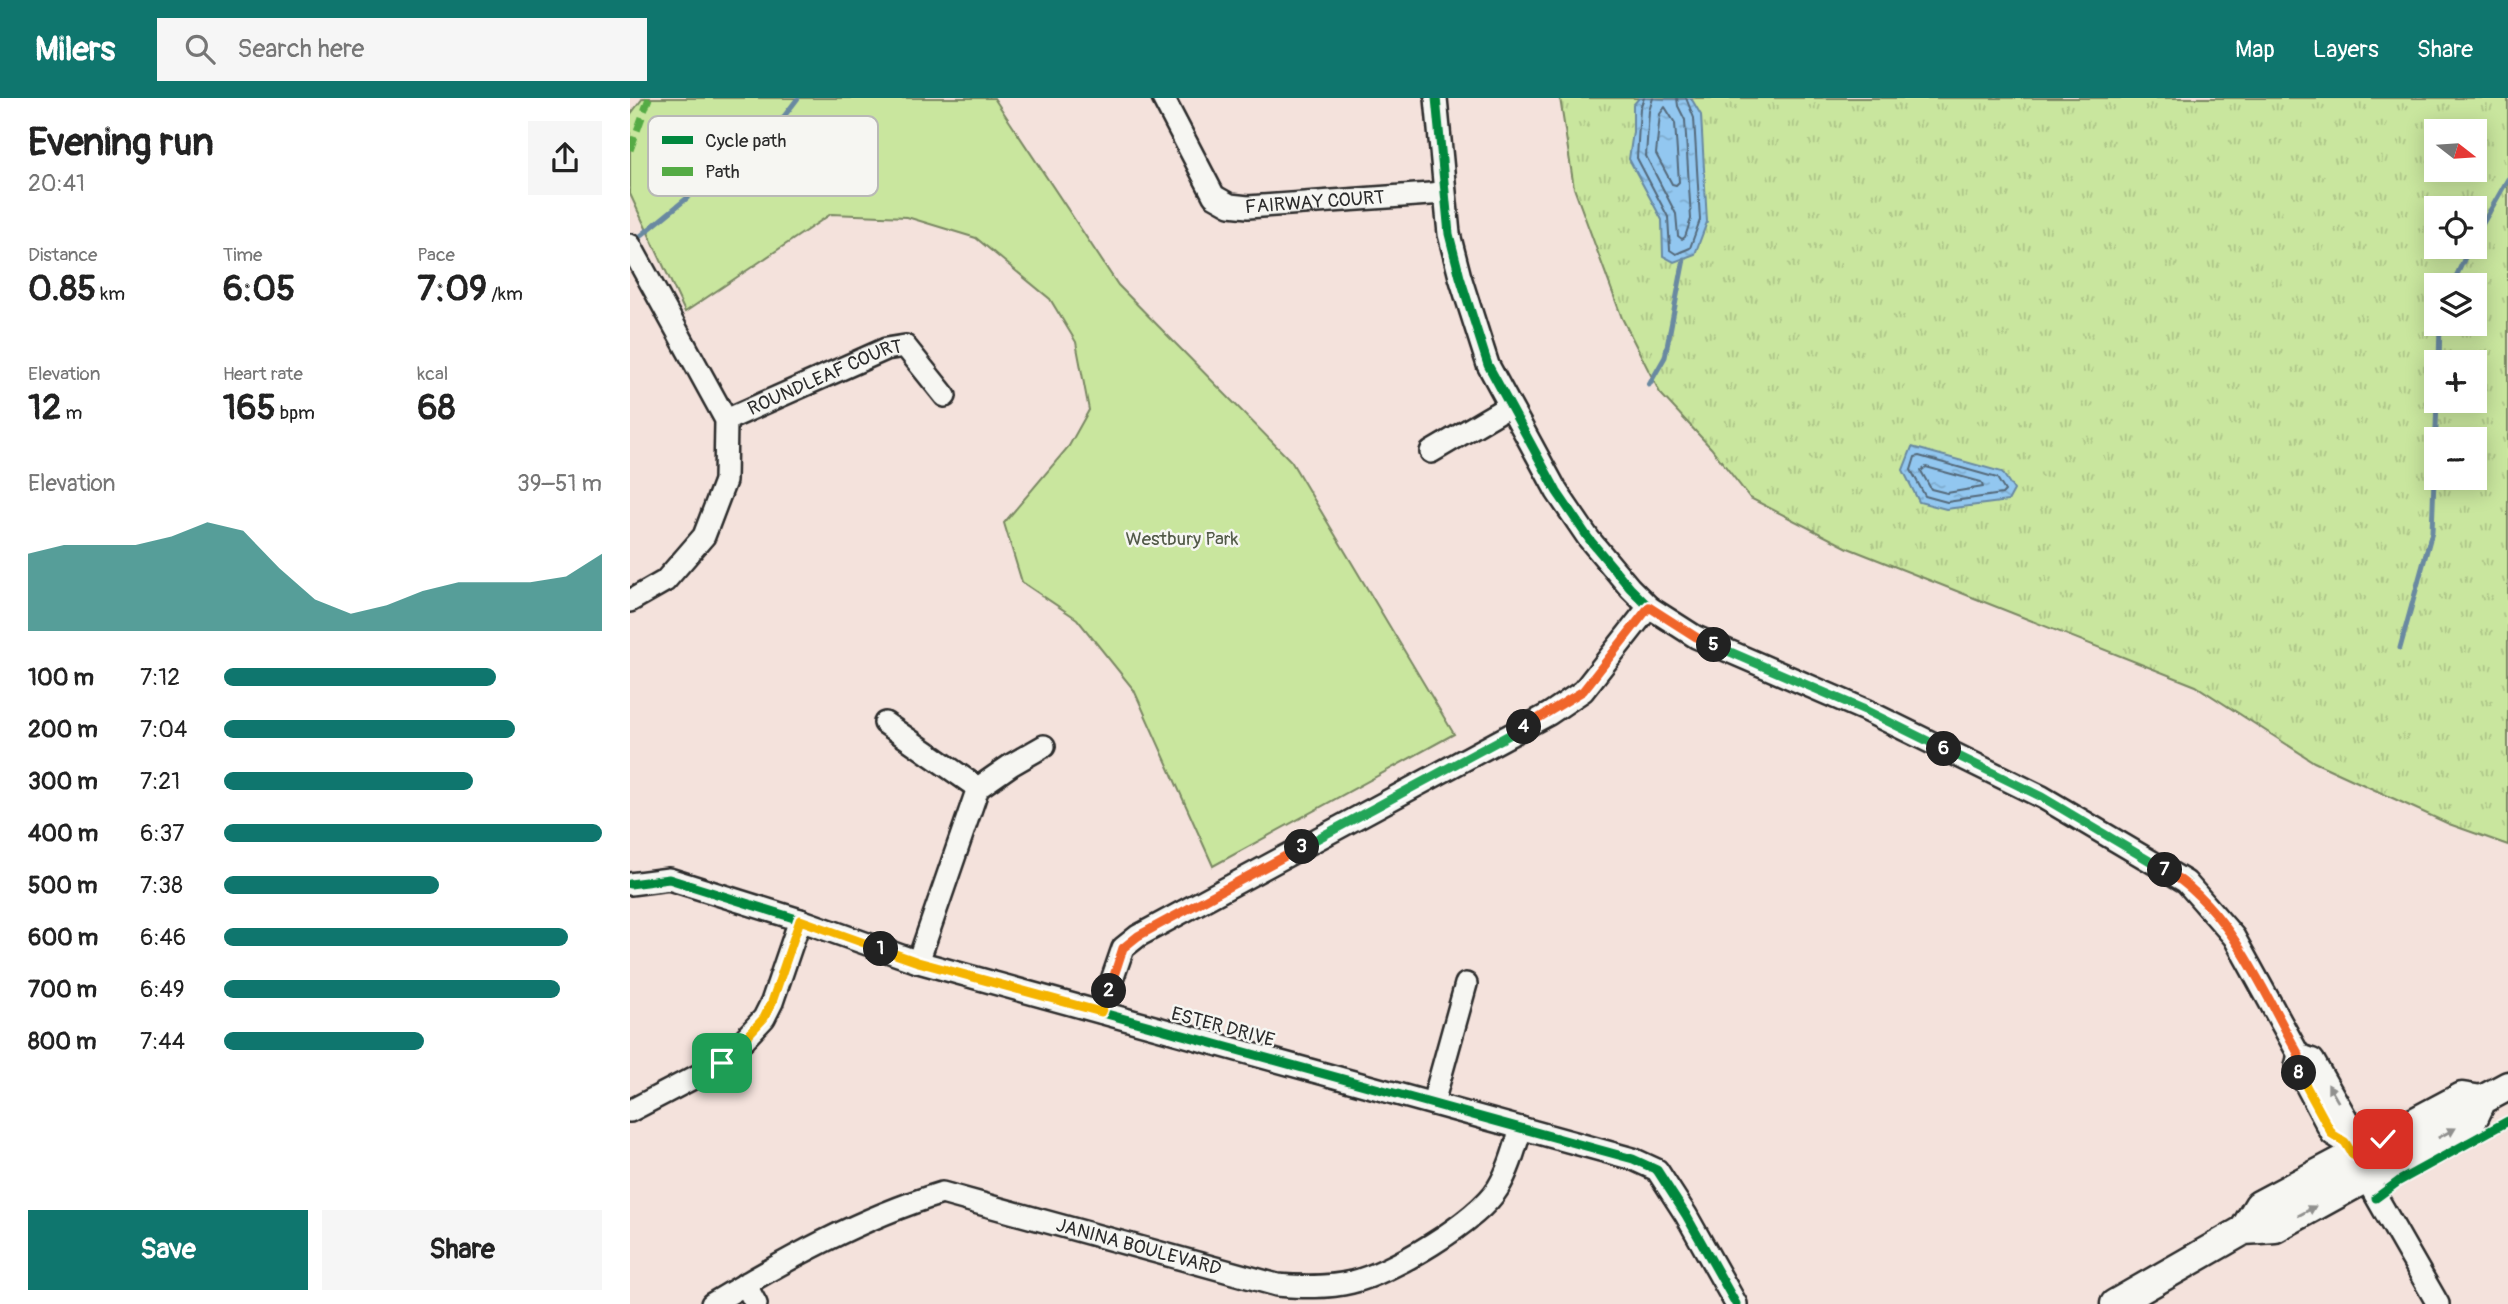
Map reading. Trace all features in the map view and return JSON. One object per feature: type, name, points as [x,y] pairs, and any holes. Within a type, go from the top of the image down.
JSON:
[{"type":"main road","points":[[2115,1304],[2244,1230],[2275,1228],[2355,1158],[2473,1119],[2482,1100],[2508,1086]]},
{"type":"street","name":"FAIRWAY COURT","points":[[1163,98],[1214,196],[1230,205],[1444,193]]},
{"type":"street","points":[[1436,98],[1449,234],[1488,365],[1557,492],[1589,539],[1649,607],[1696,637],[1865,710],[2042,797],[2186,881],[2234,937],[2299,1055],[2313,1060],[2350,1122],[2355,1158],[2438,1304]]},
{"type":"street","points":[[630,244],[726,420],[725,481],[705,536],[665,580],[630,601]]},
{"type":"street","name":"ROUNDLEAF COURT","points":[[726,420],[886,349],[905,346],[945,396]]},
{"type":"street","points":[[1431,452],[1509,406]]},
{"type":"street","points":[[1101,1012],[1123,948],[1138,936],[1549,714],[1583,691],[1649,607]]},
{"type":"street","points":[[885,723],[978,788]]},
{"type":"street","points":[[918,962],[978,788],[1044,746]]},
{"type":"street","name":"ESTER DRIVE","points":[[630,884],[669,879],[800,920],[918,962],[1633,1158],[1657,1170],[1686,1215],[1736,1304]]},
{"type":"street","points":[[630,1111],[722,1063],[764,1018],[800,920]]},
{"type":"street","points":[[1433,1103],[1466,984]]},
{"type":"street","name":"JANINA BOULEVARD","points":[[712,1304],[813,1245],[909,1203],[942,1193],[1277,1285],[1303,1287],[1332,1295],[1354,1282],[1386,1270],[1464,1223],[1480,1210],[1498,1188],[1511,1160],[1521,1128]]},
{"type":"street","points":[[745,1284],[756,1304]]},
{"type":"green space","name":"Westbury Park","points":[[643,98],[994,98],[1118,285],[1291,461],[1454,734],[1213,866],[1134,690],[1077,619],[1022,582],[1004,523],[1069,446],[1089,410],[1076,342],[1050,299],[976,238],[907,217],[831,214],[685,312],[630,194],[630,115]]},
{"type":"green space","points":[[1560,98],[2508,98],[2508,845],[2449,824],[2314,762],[2196,686],[1848,548],[1750,498],[1711,448],[1660,393],[1622,318],[1574,188]]},
{"type":"water","points":[[1639,98],[1691,98],[1701,115],[1707,222],[1695,254],[1674,262],[1663,256],[1662,220],[1629,159],[1633,105]]},
{"type":"water","points":[[1912,447],[2002,472],[2014,490],[2008,501],[1946,509],[1919,502],[1903,470]]},
{"type":"waterway","points":[[784,116],[798,98]]},
{"type":"waterway","points":[[2487,216],[2508,179]]},
{"type":"waterway","points":[[632,243],[690,196]]},
{"type":"waterway","points":[[1649,385],[1665,357],[1684,259]]},
{"type":"waterway","points":[[2458,273],[2464,259]]},
{"type":"waterway","points":[[2439,350],[2440,336]]},
{"type":"waterway","points":[[2400,648],[2432,532],[2437,413]]},
{"type":"marked path","points":[[630,150],[649,98]]},
{"type":"cycle path","points":[[1436,98],[1449,234],[1488,365],[1557,492],[1589,539],[1630,588],[1649,607],[1696,637],[1865,710],[2042,797],[2186,882],[2234,937],[2299,1055]]},
{"type":"cycle path","points":[[630,884],[669,879],[800,920],[918,962],[1633,1159],[1657,1170],[1686,1215],[1736,1304]]},
{"type":"cycle path","points":[[2376,1198],[2399,1181],[2508,1121]]},
{"type":"route","points":[[722,1063],[764,1018],[800,920],[918,962],[1101,1012],[1123,948],[1138,936],[1549,714],[1583,691],[1649,607],[1696,637],[1865,710],[2042,797],[2186,881],[2234,937],[2299,1055],[2296,1066],[2332,1134],[2345,1142],[2353,1155],[2383,1139]]}]
